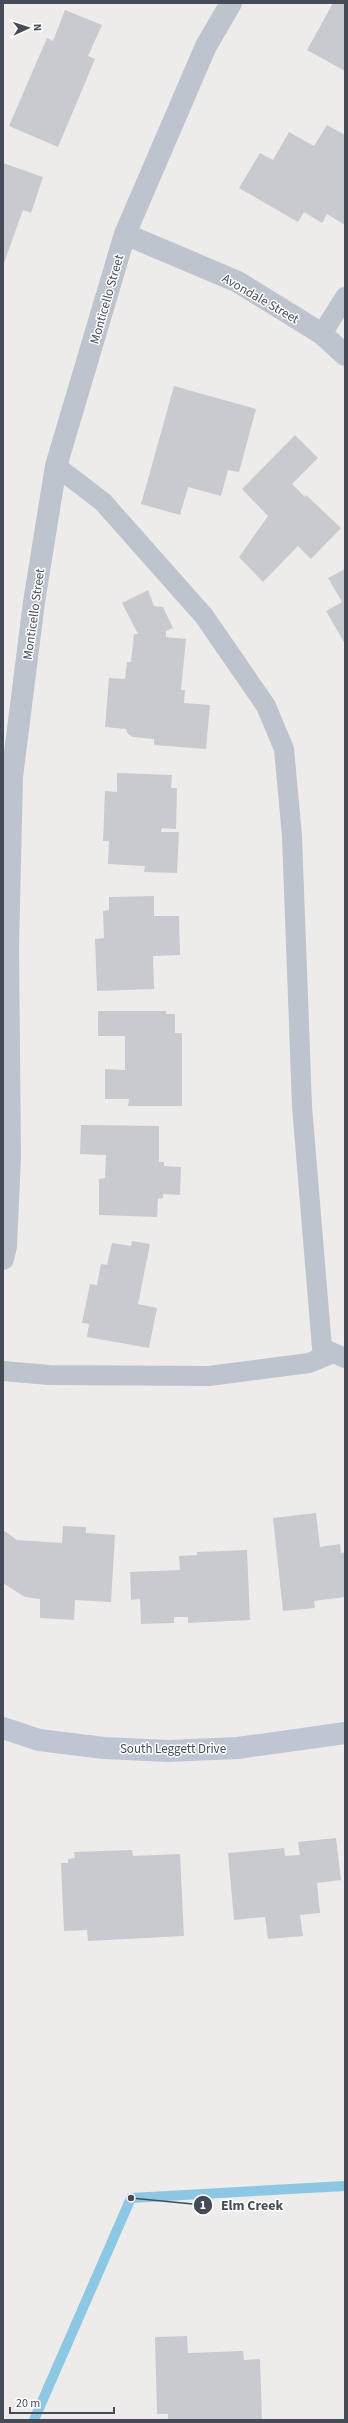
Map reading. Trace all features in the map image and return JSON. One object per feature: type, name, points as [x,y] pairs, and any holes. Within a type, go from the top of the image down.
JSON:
[{"type":"street","name":"Monticello Street","points":[[3,1259],[6,1246],[5,1206],[10,1156],[8,948],[12,778],[34,602],[56,466],[125,234],[206,46],[231,3]]},
{"type":"street","name":"Avondale Street","points":[[125,234],[238,282],[322,334],[345,355]]},
{"type":"street","name":"South Leggett Drive","points":[[3,1728],[39,1740],[104,1748],[168,1751],[238,1748],[345,1733]]},
{"type":"lane","points":[[322,334],[345,297]]},
{"type":"lane","points":[[56,466],[103,502],[204,616],[266,706],[284,749],[292,836],[302,1106],[314,1266],[322,1348],[339,1356]]},
{"type":"lane","points":[[3,1371],[49,1375],[209,1376],[309,1364],[339,1356]]},
{"type":"building","points":[[333,3],[345,3],[345,71],[307,50]]},
{"type":"building","points":[[65,10],[102,25],[88,56],[95,59],[58,147],[9,126],[47,38],[53,41]]},
{"type":"building","points":[[327,125],[345,135],[345,225],[327,214],[322,223],[304,212],[298,222],[239,188],[260,153],[273,160],[289,132],[314,146]]},
{"type":"building","points":[[3,163],[43,177],[31,213],[23,210],[3,266]]},
{"type":"building","points":[[174,386],[256,409],[239,472],[228,470],[221,496],[188,487],[180,515],[141,504]]},
{"type":"building","points":[[295,435],[318,458],[292,484],[341,528],[311,559],[298,546],[263,582],[239,557],[268,516],[242,489]]},
{"type":"building","points":[[345,569],[345,644],[326,611],[342,602],[328,578]]},
{"type":"building","points":[[148,590],[154,606],[163,607],[173,628],[166,631],[166,637],[186,639],[181,690],[185,690],[184,703],[210,705],[206,749],[154,745],[154,739],[133,737],[128,734],[126,729],[105,727],[109,678],[125,679],[127,662],[131,662],[134,634],[138,634],[122,603]]},
{"type":"building","points":[[117,773],[172,775],[171,788],[177,788],[176,829],[162,828],[161,832],[179,832],[177,873],[144,872],[145,866],[108,864],[109,841],[103,841],[105,791],[117,792]]},
{"type":"building","points":[[154,896],[154,916],[179,916],[180,955],[153,956],[154,989],[97,991],[95,939],[104,938],[103,911],[109,910],[109,897]]},
{"type":"building","points":[[98,1011],[166,1011],[166,1014],[175,1014],[175,1033],[182,1033],[182,1106],[128,1106],[129,1099],[105,1099],[105,1069],[125,1070],[125,1036],[98,1036]]},
{"type":"building","points":[[81,1125],[159,1126],[159,1162],[164,1162],[164,1166],[181,1167],[180,1195],[163,1194],[163,1198],[158,1199],[157,1217],[99,1215],[99,1179],[105,1178],[106,1155],[80,1154]]},
{"type":"building","points":[[132,1241],[150,1244],[138,1304],[157,1308],[149,1348],[87,1337],[89,1324],[82,1323],[90,1284],[97,1285],[101,1264],[107,1265],[112,1243],[131,1246]]},
{"type":"building","points":[[316,1513],[320,1547],[340,1544],[341,1553],[345,1552],[345,1597],[314,1601],[315,1608],[283,1611],[273,1518]]},
{"type":"building","points":[[63,1526],[86,1527],[86,1533],[115,1535],[111,1602],[75,1600],[74,1620],[40,1618],[40,1599],[25,1597],[3,1583],[3,1530],[17,1540],[62,1543]]},
{"type":"building","points":[[247,1550],[250,1620],[188,1623],[188,1617],[174,1617],[174,1623],[141,1624],[140,1599],[131,1600],[130,1572],[180,1570],[179,1556],[197,1555],[197,1552]]},
{"type":"building","points":[[336,1838],[341,1880],[317,1883],[320,1913],[300,1915],[303,1936],[268,1939],[265,1917],[234,1920],[228,1853],[284,1848],[285,1856],[300,1855],[298,1842]]},
{"type":"building","points":[[132,1850],[133,1856],[180,1854],[184,1936],[88,1941],[87,1930],[64,1931],[61,1863],[68,1863],[68,1859],[75,1858],[74,1852]]},
{"type":"building","points":[[187,2336],[188,2353],[243,2351],[244,2360],[260,2359],[262,2420],[168,2420],[168,2414],[157,2414],[155,2337]]},
{"type":"waterway","points":[[34,2420],[131,2198],[345,2186]]},
{"type":"place","name":"Elm Creek","points":[[131,2198]]}]
